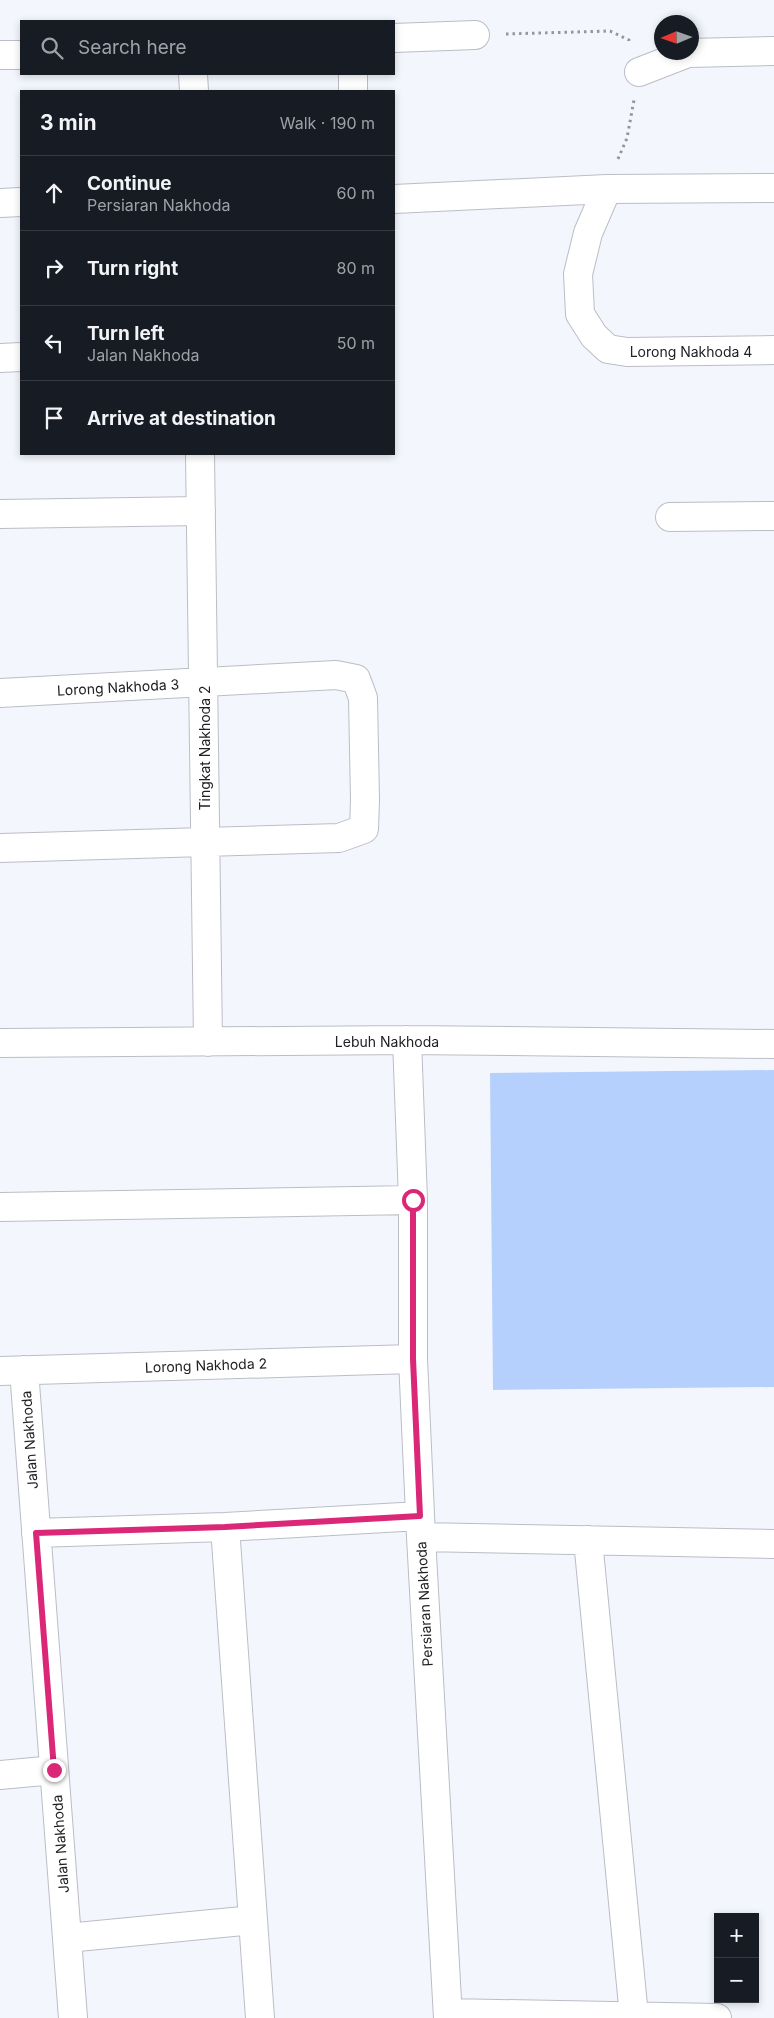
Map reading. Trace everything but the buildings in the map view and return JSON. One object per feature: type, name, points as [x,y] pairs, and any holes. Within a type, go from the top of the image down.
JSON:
[{"type":"street","points":[[395,38],[475,34]]},
{"type":"street","points":[[639,72],[688,53],[774,51]]},
{"type":"street","points":[[0,56],[20,55]]},
{"type":"street","points":[[193,75],[194,90]]},
{"type":"street","points":[[353,75],[353,90]]},
{"type":"street","points":[[395,199],[607,189],[774,188]]},
{"type":"street","name":"Lorong Nakhoda 4","points":[[607,189],[588,233],[578,274],[580,314],[594,336],[608,349],[627,352],[774,350]]},
{"type":"street","points":[[0,203],[20,202]]},
{"type":"street","points":[[0,358],[20,357]]},
{"type":"street","name":"Tingkat Nakhoda 2","points":[[200,455],[208,1042]]},
{"type":"street","points":[[0,514],[201,511]]},
{"type":"street","points":[[670,518],[774,516]]},
{"type":"street","name":"Lorong Nakhoda 3","points":[[0,693],[336,675],[356,679],[364,698],[364,829],[339,838],[204,841]]},
{"type":"street","points":[[0,848],[204,841]]},
{"type":"street","name":"Lebuh Nakhoda","points":[[0,1043],[406,1040],[774,1044]]},
{"type":"street","name":"Persiaran Nakhoda","points":[[406,1040],[413,1200],[413,1359],[420,1526],[448,2016]]},
{"type":"street","points":[[0,1207],[413,1200]]},
{"type":"street","name":"Lorong Nakhoda 2","points":[[12,1371],[413,1359]]},
{"type":"street","name":"Jalan Nakhoda","points":[[12,1371],[36,1533],[73,2018]]},
{"type":"street","points":[[36,1533],[225,1527],[420,1526],[588,1540],[774,1544]]},
{"type":"street","points":[[225,1527],[260,2018]]},
{"type":"street","points":[[588,1540],[634,2016]]},
{"type":"street","points":[[0,1775],[54,1770]]},
{"type":"street","points":[[67,1938],[253,1920]]},
{"type":"street","points":[[448,2016],[717,2018]]},
{"type":"path","points":[[475,34],[610,32],[629,40],[639,72],[627,138],[607,189]]},
{"type":"shaded area","points":[[774,1070],[774,1387],[493,1390],[490,1073]]},
{"type":"route","points":[[54,1770],[36,1533],[225,1527],[420,1516],[413,1359],[413,1200]]}]
